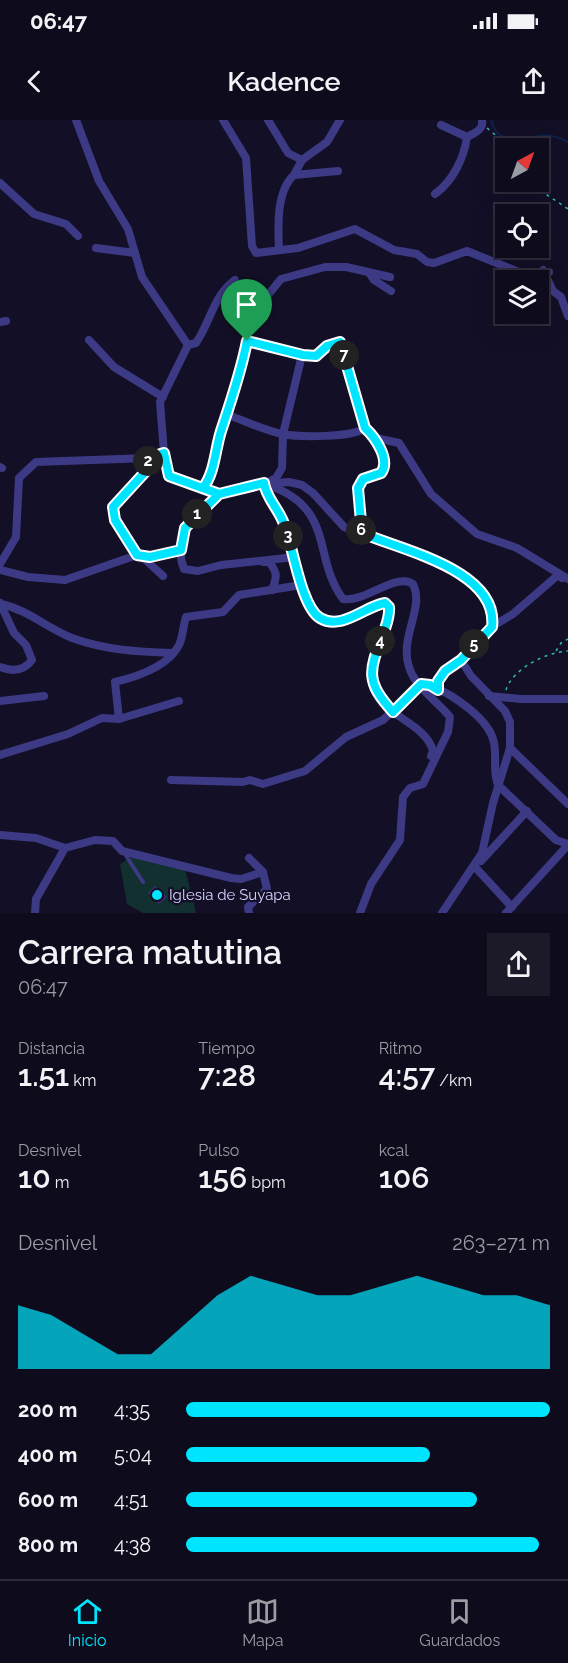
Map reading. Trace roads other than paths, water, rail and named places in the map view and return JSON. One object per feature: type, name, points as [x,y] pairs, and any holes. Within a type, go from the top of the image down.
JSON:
[{"type":"street","points":[[76,120],[99,181],[129,229],[142,277],[188,345]]},
{"type":"street","points":[[224,120],[246,158],[254,251],[260,254],[298,248],[355,230],[390,249],[417,254],[427,262],[434,263],[466,251],[519,272],[546,271],[553,291],[561,297],[568,316]]},
{"type":"street","points":[[268,120],[288,153],[302,160]]},
{"type":"street","points":[[279,250],[280,207],[290,179],[302,160],[327,142],[340,120]]},
{"type":"street","points":[[467,137],[477,132],[483,121]]},
{"type":"street","points":[[441,125],[467,137]]},
{"type":"street","points":[[435,194],[453,174],[465,151],[467,137]]},
{"type":"street","points":[[294,175],[338,171]]},
{"type":"street","points":[[0,183],[34,214],[66,224],[78,236]]},
{"type":"street","points":[[96,248],[135,254]]},
{"type":"street","points":[[203,488],[211,478],[231,395],[237,383],[247,341],[247,315],[281,279],[334,265],[370,274],[382,273],[390,277]]},
{"type":"street","points":[[370,274],[374,280],[391,291]]},
{"type":"street","points":[[188,345],[196,343],[206,328],[221,291],[235,280]]},
{"type":"street","points":[[89,340],[114,367],[163,397]]},
{"type":"street","points":[[247,341],[316,356],[327,346],[340,342],[365,428],[376,438],[399,443],[431,494],[477,534],[517,548],[568,580]]},
{"type":"street","points":[[188,345],[160,402],[164,453],[169,476],[219,494]]},
{"type":"street","points":[[295,557],[221,565],[198,571],[184,569],[181,550],[185,528],[219,494],[276,478],[282,468],[283,434],[303,355]]},
{"type":"street","points":[[228,415],[283,434],[325,437],[359,433],[365,428]]},
{"type":"street","points":[[362,533],[358,488],[363,479],[381,473],[385,468],[376,438]]},
{"type":"street","points":[[0,564],[15,537],[19,478],[36,462],[148,458],[164,453]]},
{"type":"street","points":[[148,458],[147,470],[113,507],[115,520],[137,555],[163,576]]},
{"type":"street","points":[[264,483],[289,482],[302,485],[344,527],[440,562],[480,590],[491,605],[492,627]]},
{"type":"street","points":[[264,483],[266,493],[276,504],[295,557],[309,608],[320,619],[340,621],[376,605],[385,603],[389,607],[387,623],[378,646],[371,678],[373,688],[393,712],[430,741],[433,751],[431,756]]},
{"type":"street","points":[[264,483],[275,487],[305,507],[318,526],[333,577],[343,599],[354,599],[402,580],[413,584],[417,592],[417,601],[408,629],[406,656],[412,676],[450,717],[451,724],[423,784],[410,788],[403,797],[400,840],[371,884],[360,913]]},
{"type":"street","points":[[0,570],[28,577],[65,580],[137,555],[150,557],[181,550]]},
{"type":"street","points":[[258,562],[269,562],[276,571],[277,577],[272,590]]},
{"type":"street","points":[[438,690],[438,681],[445,671],[461,660],[492,627],[513,614],[558,575]]},
{"type":"street","points":[[119,719],[115,682],[147,671],[173,653],[180,643],[186,617],[215,615],[222,612],[239,595],[301,585]]},
{"type":"street","points":[[1,604],[16,608],[73,638],[113,649],[173,653]]},
{"type":"street","points":[[0,667],[19,670],[27,667],[32,660],[26,645],[14,633],[1,604]]},
{"type":"street","points":[[461,660],[489,696],[505,711],[510,722],[510,748],[498,785],[482,853],[475,867]]},
{"type":"street","points":[[421,684],[430,685],[472,711],[493,738],[495,779],[498,785],[556,840],[568,844],[509,910],[475,867]]},
{"type":"street","points":[[171,780],[235,783],[249,780],[263,784],[305,771],[346,737],[383,720],[421,684]]},
{"type":"street","points":[[0,701],[44,696]]},
{"type":"street","points":[[489,696],[568,699]]},
{"type":"street","points":[[0,755],[68,734],[102,718],[119,719],[179,701]]},
{"type":"street","points":[[510,748],[568,804]]},
{"type":"street","points":[[442,913],[475,867],[527,811]]},
{"type":"street","points":[[0,835],[36,838],[65,848],[95,840],[113,841],[122,851],[231,878],[241,879],[263,872]]},
{"type":"street","points":[[35,913],[36,899],[65,848]]},
{"type":"street","points":[[249,858],[263,872],[267,889],[248,907],[249,913]]},
{"type":"lane","points":[[122,851],[143,882]]},
{"type":"waterway","points":[[491,120],[494,129],[504,137],[518,139],[547,135],[568,142]]},
{"type":"place","name":"Iglesia de Suyapa","points":[[157,895]]}]
